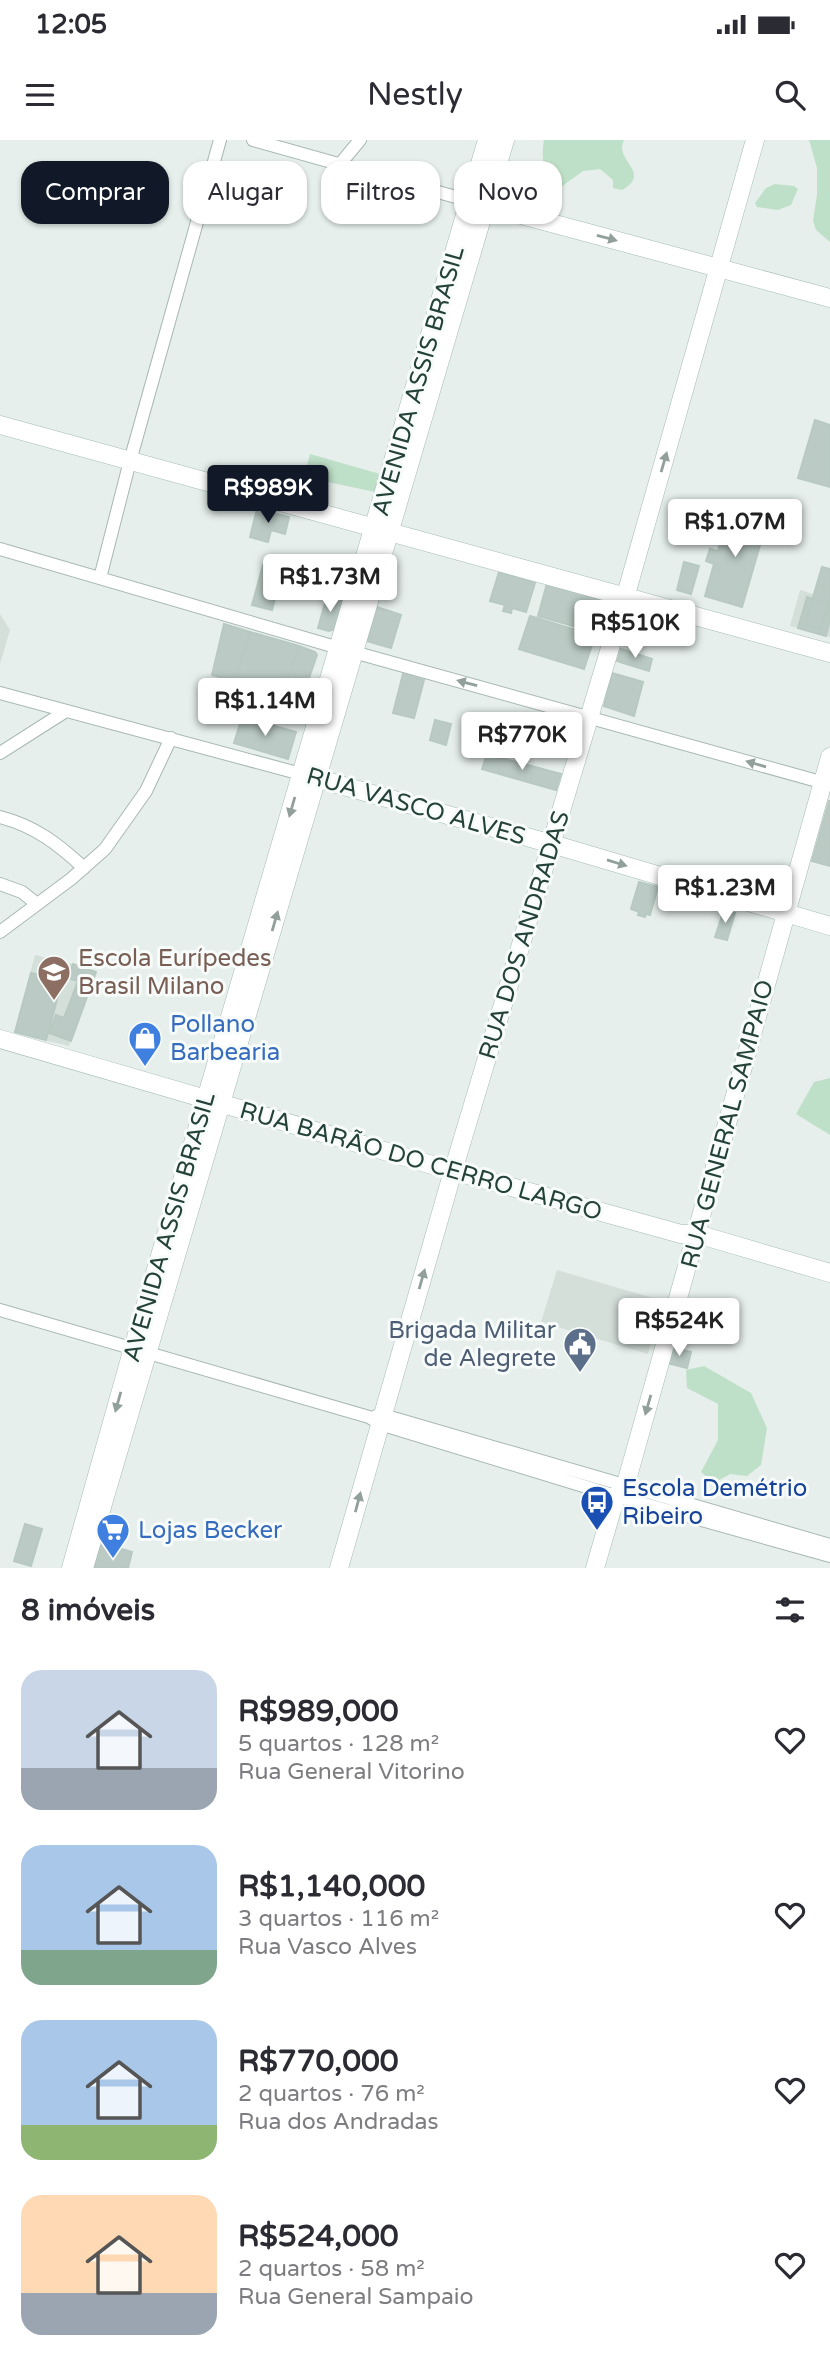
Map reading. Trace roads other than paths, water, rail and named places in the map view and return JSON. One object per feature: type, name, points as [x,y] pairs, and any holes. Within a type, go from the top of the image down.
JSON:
[{"type":"street","points":[[100,578],[220,140]]},
{"type":"street","points":[[253,140],[329,161]]},
{"type":"street","points":[[342,161],[360,140]]},
{"type":"street","points":[[484,161],[487,140]]},
{"type":"street","points":[[496,161],[505,140]]},
{"type":"street","name":"RUA DOS ANDRADAS","points":[[339,1568],[377,1419],[625,598],[755,140]]},
{"type":"street","name":"AVENIDA ASSIS BRASIL","points":[[71,1568],[141,1350],[472,224]]},
{"type":"street","points":[[556,224],[830,298]]},
{"type":"street","points":[[0,425],[830,653]]},
{"type":"street","points":[[0,549],[347,650],[826,784]]},
{"type":"street","name":"RUA VASCO ALVES","points":[[0,693],[552,844],[830,926]]},
{"type":"street","points":[[0,753],[66,711]]},
{"type":"street","points":[[0,932],[105,849],[146,791],[171,738]]},
{"type":"street","name":"RUA GENERAL SAMPAIO","points":[[594,1568],[620,1491],[690,1238],[785,913],[826,784],[830,757]]},
{"type":"street","points":[[0,817],[53,839],[84,868]]},
{"type":"street","points":[[0,884],[22,892],[37,904]]},
{"type":"street","name":"RUA BARÃO DO CERRO LARGO","points":[[0,1039],[690,1238],[830,1273]]},
{"type":"street","name":"RUA BARÃO DO CERRO LARGO","points":[[690,1238],[830,1284]]},
{"type":"street","points":[[0,1310],[620,1491],[830,1556]]},
{"type":"street","name":"AVENIDA ASSIS BRASIL","points":[[84,1568],[141,1350]]},
{"type":"street","points":[[620,1491],[830,1545]]},
{"type":"place","name":"Escola Eurípedes Brasil Milano","points":[[54,1002]]},
{"type":"place","name":"Pollano Barbearia","points":[[145,1068]]},
{"type":"place","name":"Brigada Militar de Alegrete","points":[[580,1374]]},
{"type":"place","name":"Escola Demétrio Ribeiro","points":[[597,1532]]},
{"type":"place","name":"Lojas Becker","points":[[113,1560]]}]
